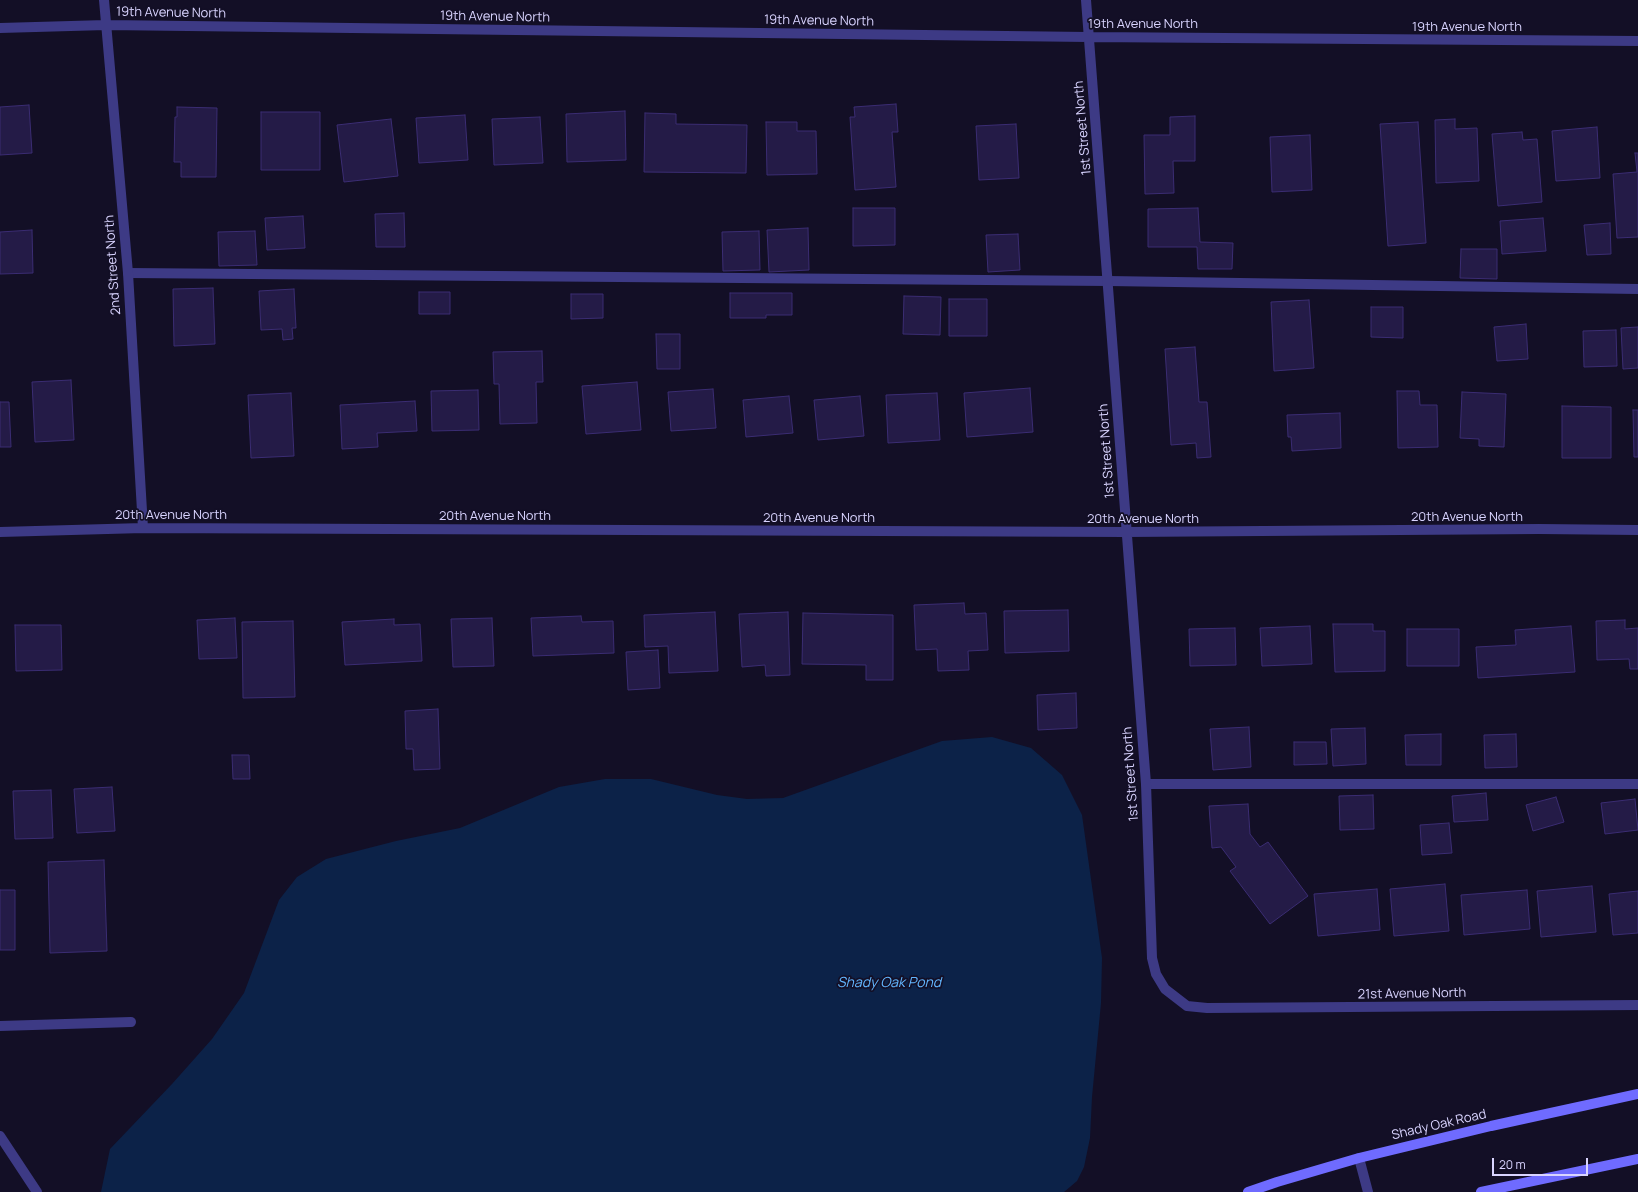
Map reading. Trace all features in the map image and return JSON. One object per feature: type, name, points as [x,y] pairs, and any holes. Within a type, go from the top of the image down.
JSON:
[{"type":"main road","name":"Shady Oak Road","points":[[1248,1192],[1359,1158],[1491,1126],[1638,1094]]},
{"type":"main road","points":[[1481,1192],[1638,1159]]},
{"type":"street","name":"2nd Street North","points":[[104,0],[128,273],[143,528]]},
{"type":"street","name":"1st Street North","points":[[1086,0],[1146,784],[1152,958],[1156,974],[1165,989],[1187,1006]]},
{"type":"street","name":"19th Avenue North","points":[[0,28],[106,25],[1088,37],[1638,41]]},
{"type":"street","points":[[128,273],[1108,282],[1638,289]]},
{"type":"street","name":"20th Avenue North","points":[[0,532],[143,528],[1126,532],[1539,529],[1638,530]]},
{"type":"street","points":[[1146,784],[1638,784]]},
{"type":"street","name":"21st Avenue North","points":[[1187,1006],[1206,1008],[1638,1005]]},
{"type":"street","points":[[0,1026],[131,1022]]},
{"type":"street","points":[[0,1136],[37,1192]]},
{"type":"street","points":[[1359,1158],[1368,1192]]},
{"type":"water","name":"Shady Oak Pond","points":[[992,737],[1031,748],[1062,775],[1082,815],[1102,958],[1101,1003],[1092,1097],[1090,1138],[1084,1167],[1077,1181],[1064,1192],[101,1192],[110,1149],[172,1084],[212,1039],[244,993],[279,900],[297,877],[326,859],[396,841],[460,828],[559,787],[605,779],[651,779],[717,795],[747,799],[783,798],[942,741]]},
{"type":"building","points":[[896,104],[898,132],[892,132],[896,187],[855,190],[850,117],[855,117],[854,107]]},
{"type":"building","points":[[29,105],[32,153],[0,155],[0,107]]},
{"type":"building","points":[[177,107],[217,108],[216,177],[181,177],[181,162],[174,162],[175,117],[177,117]]},
{"type":"building","points":[[625,111],[626,160],[567,162],[566,114]]},
{"type":"building","points":[[261,112],[320,112],[320,170],[261,170]]},
{"type":"building","points":[[645,113],[676,114],[676,124],[747,125],[746,173],[644,172]]},
{"type":"building","points":[[465,115],[468,160],[419,163],[416,118]]},
{"type":"building","points":[[1195,116],[1195,161],[1173,161],[1174,193],[1145,194],[1144,135],[1170,135],[1170,117]]},
{"type":"building","points":[[540,117],[543,163],[494,165],[492,119]]},
{"type":"building","points":[[391,119],[398,176],[344,182],[337,125]]},
{"type":"building","points":[[1455,119],[1455,129],[1477,128],[1479,181],[1436,183],[1435,120]]},
{"type":"building","points":[[766,122],[797,122],[797,131],[816,131],[817,174],[767,175]]},
{"type":"building","points":[[1418,122],[1426,243],[1388,246],[1380,124]]},
{"type":"building","points":[[1016,124],[1019,178],[979,180],[976,126]]},
{"type":"building","points":[[1597,127],[1600,178],[1556,181],[1552,131]]},
{"type":"building","points":[[1522,132],[1523,140],[1537,139],[1542,202],[1498,206],[1492,134]]},
{"type":"building","points":[[1310,135],[1312,190],[1272,192],[1270,137]]},
{"type":"building","points":[[1635,153],[1638,153],[1638,237],[1617,238],[1613,174],[1637,172]]},
{"type":"building","points":[[853,208],[895,208],[895,245],[853,246]]},
{"type":"building","points":[[1198,208],[1200,242],[1233,243],[1232,269],[1198,269],[1197,247],[1148,247],[1148,209]]},
{"type":"building","points":[[404,213],[405,247],[376,247],[375,214]]},
{"type":"building","points":[[303,216],[305,248],[267,250],[265,218]]},
{"type":"building","points":[[1543,218],[1546,251],[1502,254],[1500,221]]},
{"type":"building","points":[[1610,223],[1611,254],[1587,255],[1584,225]]},
{"type":"building","points":[[808,228],[809,270],[769,272],[767,230]]},
{"type":"building","points":[[32,230],[33,273],[0,274],[0,232]]},
{"type":"building","points":[[255,231],[257,265],[219,266],[218,232]]},
{"type":"building","points":[[759,231],[760,270],[723,271],[722,232]]},
{"type":"building","points":[[1018,234],[1020,270],[988,272],[986,235]]},
{"type":"building","points":[[1461,249],[1497,249],[1497,279],[1460,278]]},
{"type":"building","points":[[213,288],[215,344],[174,346],[173,289]]},
{"type":"building","points":[[294,289],[296,328],[292,328],[293,339],[283,340],[282,329],[261,330],[259,291]]},
{"type":"building","points":[[419,292],[450,292],[450,314],[419,314]]},
{"type":"building","points":[[730,293],[792,293],[792,315],[766,315],[766,318],[730,318]]},
{"type":"building","points":[[571,294],[603,294],[603,318],[571,319]]},
{"type":"building","points":[[904,296],[941,297],[940,335],[903,334]]},
{"type":"building","points":[[949,299],[987,299],[987,336],[949,336]]},
{"type":"building","points":[[1309,300],[1314,368],[1274,371],[1271,302]]},
{"type":"building","points":[[1371,307],[1403,307],[1403,338],[1371,337]]},
{"type":"building","points":[[1526,324],[1528,359],[1497,361],[1494,327]]},
{"type":"building","points":[[1638,327],[1638,368],[1623,369],[1621,328]]},
{"type":"building","points":[[1616,330],[1617,366],[1584,367],[1583,331]]},
{"type":"building","points":[[656,334],[680,334],[680,369],[657,369]]},
{"type":"building","points":[[1195,347],[1199,402],[1207,402],[1211,457],[1197,458],[1196,443],[1171,445],[1165,349]]},
{"type":"building","points":[[542,351],[543,382],[536,382],[537,423],[500,424],[499,384],[494,384],[493,352]]},
{"type":"building","points":[[71,380],[74,440],[35,442],[32,382]]},
{"type":"building","points":[[637,382],[641,430],[586,434],[582,386]]},
{"type":"building","points":[[1030,388],[1033,432],[967,437],[964,393]]},
{"type":"building","points":[[713,389],[716,428],[671,431],[668,392]]},
{"type":"building","points":[[478,390],[479,430],[432,431],[431,391]]},
{"type":"building","points":[[1397,391],[1419,391],[1420,405],[1437,405],[1438,447],[1398,448]]},
{"type":"building","points":[[1462,392],[1506,394],[1504,447],[1479,446],[1479,439],[1460,438]]},
{"type":"building","points":[[291,393],[294,456],[251,458],[248,395]]},
{"type":"building","points":[[937,393],[940,440],[888,443],[886,395]]},
{"type":"building","points":[[789,396],[793,433],[746,437],[743,400]]},
{"type":"building","points":[[860,396],[864,436],[818,440],[814,400]]},
{"type":"building","points":[[415,401],[417,431],[377,433],[378,447],[342,449],[340,405]]},
{"type":"building","points":[[0,402],[9,402],[11,447],[0,447]]},
{"type":"building","points":[[1562,406],[1611,407],[1611,458],[1562,458]]},
{"type":"building","points":[[1633,410],[1638,410],[1638,457],[1634,457]]},
{"type":"building","points":[[1340,413],[1341,448],[1292,451],[1291,437],[1288,437],[1287,415]]},
{"type":"building","points":[[964,603],[965,614],[986,613],[988,650],[968,651],[969,670],[938,671],[937,649],[916,650],[914,605]]},
{"type":"building","points":[[1068,610],[1069,651],[1005,653],[1004,611]]},
{"type":"building","points":[[715,612],[718,671],[669,673],[668,646],[645,647],[644,615]]},
{"type":"building","points":[[788,612],[790,675],[766,676],[765,665],[742,667],[739,614]]},
{"type":"building","points":[[803,613],[893,615],[893,680],[866,680],[866,665],[802,664]]},
{"type":"building","points":[[581,616],[582,622],[613,621],[614,653],[533,656],[531,618]]},
{"type":"building","points":[[235,618],[237,658],[199,659],[197,620]]},
{"type":"building","points":[[492,618],[494,666],[453,667],[451,619]]},
{"type":"building","points":[[394,619],[394,625],[420,624],[422,661],[345,665],[342,622]]},
{"type":"building","points":[[1625,620],[1625,629],[1638,628],[1638,669],[1630,669],[1629,659],[1597,660],[1596,621]]},
{"type":"building","points":[[293,621],[295,697],[243,698],[242,622]]},
{"type":"building","points":[[1333,624],[1373,624],[1373,631],[1385,631],[1385,671],[1335,672]]},
{"type":"building","points":[[15,625],[61,625],[62,670],[16,671]]},
{"type":"building","points":[[1310,626],[1312,664],[1262,666],[1260,628]]},
{"type":"building","points":[[1571,626],[1575,672],[1478,678],[1476,647],[1516,645],[1515,630]]},
{"type":"building","points":[[1235,628],[1236,665],[1190,666],[1189,629]]},
{"type":"building","points":[[1407,629],[1459,629],[1459,666],[1407,666]]},
{"type":"building","points":[[658,650],[660,688],[628,690],[626,652]]},
{"type":"building","points":[[1076,693],[1077,728],[1038,730],[1037,695]]},
{"type":"building","points":[[438,709],[440,769],[414,770],[413,749],[406,749],[405,711]]},
{"type":"building","points":[[1249,727],[1251,767],[1213,770],[1210,729]]},
{"type":"building","points":[[1365,728],[1366,764],[1333,766],[1331,729]]},
{"type":"building","points":[[1441,734],[1441,765],[1406,765],[1405,735]]},
{"type":"building","points":[[1516,734],[1517,767],[1485,768],[1484,735]]},
{"type":"building","points":[[1294,742],[1326,742],[1327,764],[1294,765]]},
{"type":"building","points":[[232,755],[249,755],[250,779],[233,779]]},
{"type":"building","points":[[112,787],[115,831],[77,833],[74,789]]},
{"type":"building","points":[[51,790],[53,838],[15,839],[13,791]]},
{"type":"building","points":[[1486,793],[1488,820],[1454,822],[1452,796]]},
{"type":"building","points":[[1373,795],[1374,829],[1340,830],[1339,796]]},
{"type":"building","points":[[1556,797],[1564,822],[1533,831],[1526,805]]},
{"type":"building","points":[[1635,799],[1638,830],[1605,834],[1601,803]]},
{"type":"building","points":[[1248,804],[1250,834],[1260,847],[1268,842],[1308,896],[1270,924],[1230,871],[1236,867],[1221,847],[1212,848],[1209,806]]},
{"type":"building","points":[[1449,823],[1452,853],[1422,855],[1420,825]]},
{"type":"building","points":[[104,860],[107,951],[50,953],[48,862]]},
{"type":"building","points":[[1445,884],[1449,931],[1394,936],[1390,889]]},
{"type":"building","points":[[1592,886],[1596,932],[1541,937],[1537,891]]},
{"type":"building","points":[[1377,889],[1380,930],[1318,936],[1314,894]]},
{"type":"building","points":[[0,890],[15,890],[15,950],[0,950]]},
{"type":"building","points":[[1527,890],[1530,929],[1464,935],[1461,895]]},
{"type":"building","points":[[1638,891],[1638,933],[1613,935],[1609,894]]}]
